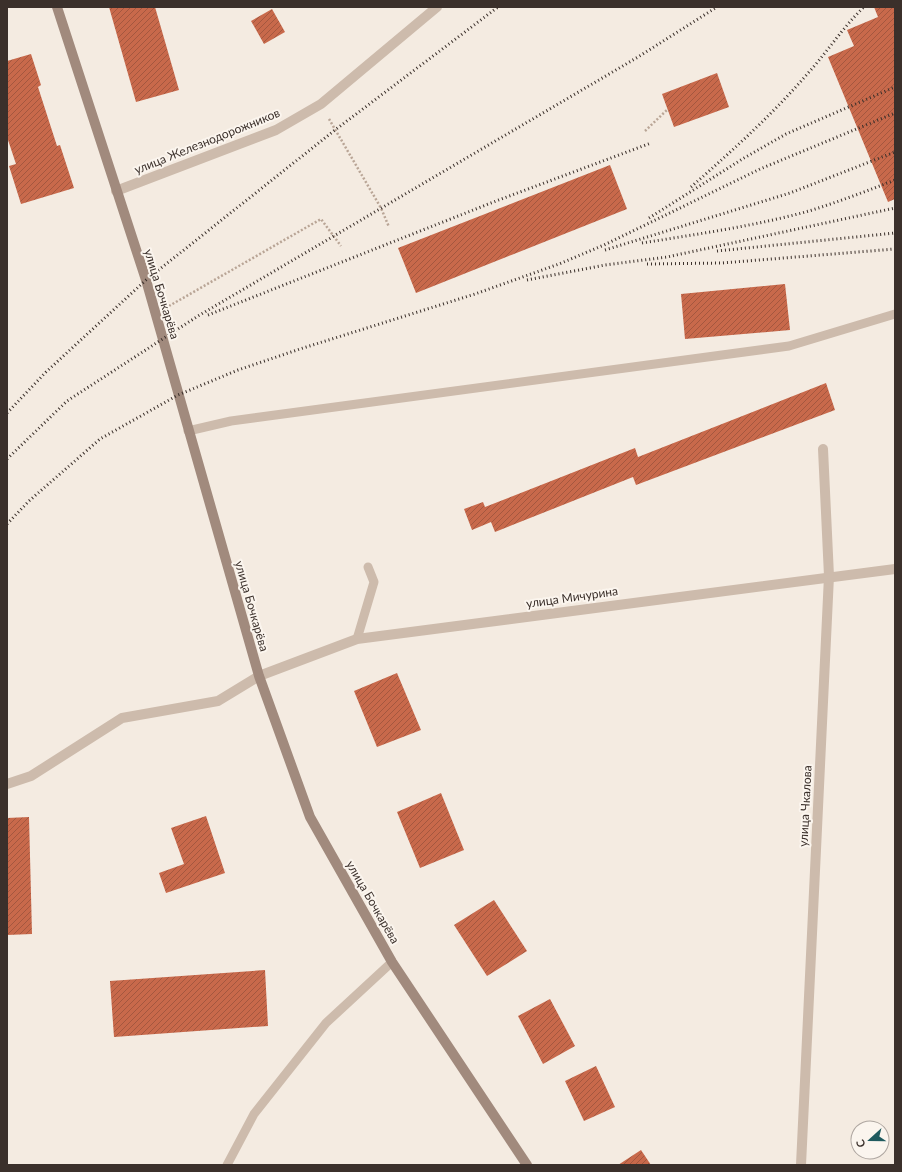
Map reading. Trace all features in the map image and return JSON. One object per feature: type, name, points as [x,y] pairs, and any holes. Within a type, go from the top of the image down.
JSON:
[{"type":"street","name":"улица Бочкарёва","points":[[57,7],[146,280],[259,676],[310,817],[392,962],[527,1165]]},
{"type":"street","name":"улица Железнодорожников","points":[[116,191],[276,130],[320,104],[437,7]]},
{"type":"street","name":"улица Чкалова","points":[[801,1165],[829,576],[823,449]]},
{"type":"street","name":"улица Мичурина","points":[[7,784],[31,776],[122,718],[218,701],[259,676],[357,639],[895,568]]},
{"type":"lane","points":[[188,431],[231,421],[789,346],[895,314]]},
{"type":"lane","points":[[357,639],[374,582],[368,567]]},
{"type":"lane","points":[[227,1165],[254,1114],[326,1024],[392,962]]},
{"type":"path","points":[[320,104],[381,208],[389,227]]},
{"type":"path","points":[[645,131],[668,109]]},
{"type":"path","points":[[155,314],[321,219],[341,246]]},
{"type":"building","points":[[109,7],[155,7],[179,90],[136,102]]},
{"type":"building","points":[[874,7],[895,7],[895,199],[888,202],[828,57],[854,46],[847,30],[878,17]]},
{"type":"building","points":[[272,9],[285,32],[264,44],[251,21]]},
{"type":"building","points":[[31,54],[41,85],[38,87],[57,146],[60,145],[74,188],[21,204],[9,166],[16,164],[7,137],[7,61]]},
{"type":"building","points":[[717,73],[729,107],[674,127],[662,94]]},
{"type":"building","points":[[610,165],[627,209],[416,293],[398,248]]},
{"type":"building","points":[[785,284],[790,330],[685,339],[681,294]]},
{"type":"building","points":[[826,383],[835,410],[636,485],[633,477],[495,532],[491,522],[472,530],[464,509],[483,502],[485,507],[635,448],[638,457]]},
{"type":"building","points":[[397,673],[421,730],[377,747],[354,691]]},
{"type":"building","points":[[441,793],[464,850],[420,868],[397,812]]},
{"type":"building","points":[[206,816],[225,873],[166,893],[159,873],[184,864],[171,828]]},
{"type":"building","points":[[29,817],[32,934],[7,935],[7,818]]},
{"type":"building","points":[[494,900],[527,951],[487,976],[454,925]]},
{"type":"building","points":[[265,970],[268,1026],[114,1037],[110,981]]},
{"type":"building","points":[[550,999],[575,1046],[543,1064],[518,1016]]},
{"type":"building","points":[[596,1066],[615,1107],[584,1121],[565,1081]]},
{"type":"building","points":[[641,1150],[651,1165],[618,1165]]},
{"type":"railway","points":[[7,413],[46,372],[146,280],[335,130],[498,7]]},
{"type":"railway","points":[[7,459],[67,401],[198,316],[638,57],[717,7]]},
{"type":"railway","points":[[691,187],[737,146],[781,103],[864,7]]},
{"type":"railway","points":[[649,218],[744,158],[786,134],[895,87]]},
{"type":"railway","points":[[7,524],[29,501],[100,439],[178,395],[238,370],[475,294],[559,264],[604,245],[760,169],[895,113]]},
{"type":"railway","points":[[208,315],[496,201],[651,143]]},
{"type":"railway","points":[[605,250],[790,193],[895,152]]},
{"type":"railway","points":[[642,243],[726,229],[789,216],[831,204],[895,180]]},
{"type":"railway","points":[[527,280],[605,265],[667,257],[895,208]]},
{"type":"railway","points":[[717,251],[895,233]]},
{"type":"railway","points":[[647,264],[722,263],[895,249]]}]
